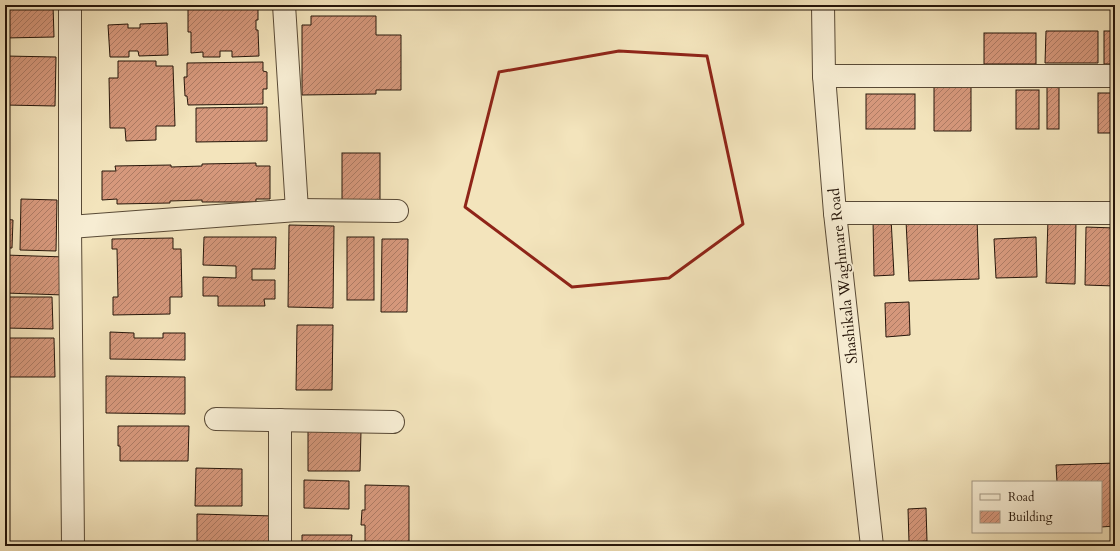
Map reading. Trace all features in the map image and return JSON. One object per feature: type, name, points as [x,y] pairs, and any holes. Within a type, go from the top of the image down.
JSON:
[{"type":"street","points":[[70,5],[70,227],[73,546]]},
{"type":"street","points":[[284,5],[297,210]]},
{"type":"street","name":"Shashikala Waghmare Road","points":[[823,5],[824,76],[835,212],[872,546]]},
{"type":"street","points":[[824,76],[1115,76]]},
{"type":"street","points":[[70,227],[297,210],[397,212]]},
{"type":"street","points":[[835,212],[1115,213]]},
{"type":"street","points":[[216,419],[394,422]]},
{"type":"street","points":[[280,420],[280,546]]},
{"type":"highlighted area","points":[[619,51],[707,56],[743,224],[669,278],[572,287],[465,207],[499,72]]},
{"type":"building","points":[[5,5],[53,5],[54,37],[5,38]]},
{"type":"building","points":[[188,5],[250,5],[250,9],[258,8],[256,30],[258,30],[259,56],[232,57],[232,51],[220,51],[220,57],[203,57],[203,52],[191,53],[191,32],[188,32]]},
{"type":"building","points":[[311,16],[376,16],[376,35],[401,35],[401,90],[376,90],[376,94],[302,95],[302,25],[311,25]]},
{"type":"building","points":[[167,23],[168,55],[139,56],[138,51],[129,51],[129,57],[110,57],[108,25],[128,24],[128,28],[140,28],[140,24]]},
{"type":"building","points":[[1046,31],[1098,31],[1098,63],[1045,63]]},
{"type":"building","points":[[1104,31],[1115,31],[1115,64],[1104,64]]},
{"type":"building","points":[[984,33],[1036,33],[1036,64],[984,64]]},
{"type":"building","points":[[5,56],[56,57],[55,106],[5,105]]},
{"type":"building","points":[[118,61],[156,61],[156,66],[173,66],[175,126],[156,126],[156,140],[126,141],[125,128],[110,128],[109,78],[118,78]]},
{"type":"building","points":[[263,62],[263,71],[267,72],[267,89],[263,89],[263,104],[188,105],[187,96],[185,96],[184,77],[187,77],[187,63]]},
{"type":"building","points":[[1047,83],[1059,83],[1059,129],[1047,129]]},
{"type":"building","points":[[934,86],[971,87],[971,131],[934,131]]},
{"type":"building","points":[[1016,90],[1039,90],[1039,129],[1016,129]]},
{"type":"building","points":[[1098,93],[1115,93],[1115,133],[1098,133]]},
{"type":"building","points":[[866,94],[915,94],[915,129],[866,129]]},
{"type":"building","points":[[267,107],[267,141],[196,142],[196,108]]},
{"type":"building","points":[[342,153],[380,153],[380,201],[342,201]]},
{"type":"building","points":[[256,163],[256,166],[270,166],[270,199],[256,199],[256,202],[202,202],[202,200],[170,201],[170,203],[117,204],[117,199],[102,200],[102,171],[116,171],[115,166],[171,165],[171,167],[202,166],[202,164]]},
{"type":"building","points":[[21,199],[57,200],[56,251],[20,250]]},
{"type":"building","points":[[891,218],[894,275],[874,276],[873,219]]},
{"type":"building","points":[[977,218],[979,279],[909,281],[906,221]]},
{"type":"building","points":[[5,219],[13,220],[12,248],[5,248]]},
{"type":"building","points":[[1048,219],[1076,220],[1075,284],[1046,283]]},
{"type":"building","points":[[289,225],[334,226],[333,308],[288,307]]},
{"type":"building","points":[[1086,227],[1115,228],[1115,286],[1085,285]]},
{"type":"building","points":[[204,237],[276,237],[275,269],[252,269],[252,280],[275,280],[275,299],[264,299],[265,306],[218,306],[218,296],[203,296],[203,277],[236,278],[236,266],[203,265]]},
{"type":"building","points":[[347,237],[374,237],[374,300],[347,300]]},
{"type":"building","points":[[1036,237],[1037,277],[996,278],[994,239]]},
{"type":"building","points":[[173,238],[173,249],[181,249],[182,297],[170,297],[170,314],[113,315],[113,297],[118,297],[117,249],[112,249],[112,239]]},
{"type":"building","points":[[382,239],[408,239],[407,312],[381,312]]},
{"type":"building","points":[[5,255],[65,257],[64,295],[5,293]]},
{"type":"building","points":[[5,297],[52,297],[53,329],[5,328]]},
{"type":"building","points":[[909,302],[910,335],[886,337],[885,303]]},
{"type":"building","points":[[297,325],[333,325],[332,390],[296,390]]},
{"type":"building","points":[[110,332],[134,333],[134,338],[163,338],[163,333],[185,333],[185,360],[110,359]]},
{"type":"building","points":[[5,338],[54,338],[55,377],[5,377]]},
{"type":"building","points":[[106,376],[185,377],[185,414],[106,413]]},
{"type":"building","points":[[118,426],[189,426],[188,461],[120,461]]},
{"type":"building","points":[[308,430],[361,431],[360,471],[308,471]]},
{"type":"building","points":[[1115,463],[1115,526],[1102,527],[1102,481],[1057,481],[1056,465]]},
{"type":"building","points":[[196,468],[242,469],[242,506],[195,506]]},
{"type":"building","points":[[304,480],[349,481],[349,509],[304,508]]},
{"type":"building","points":[[365,485],[409,486],[409,546],[365,546],[365,525],[361,525],[362,510],[365,510]]},
{"type":"building","points":[[926,508],[927,541],[909,542],[908,509]]},
{"type":"building","points":[[197,514],[274,516],[274,546],[204,546],[204,542],[197,542]]},
{"type":"building","points":[[302,535],[352,535],[351,546],[302,546]]}]
